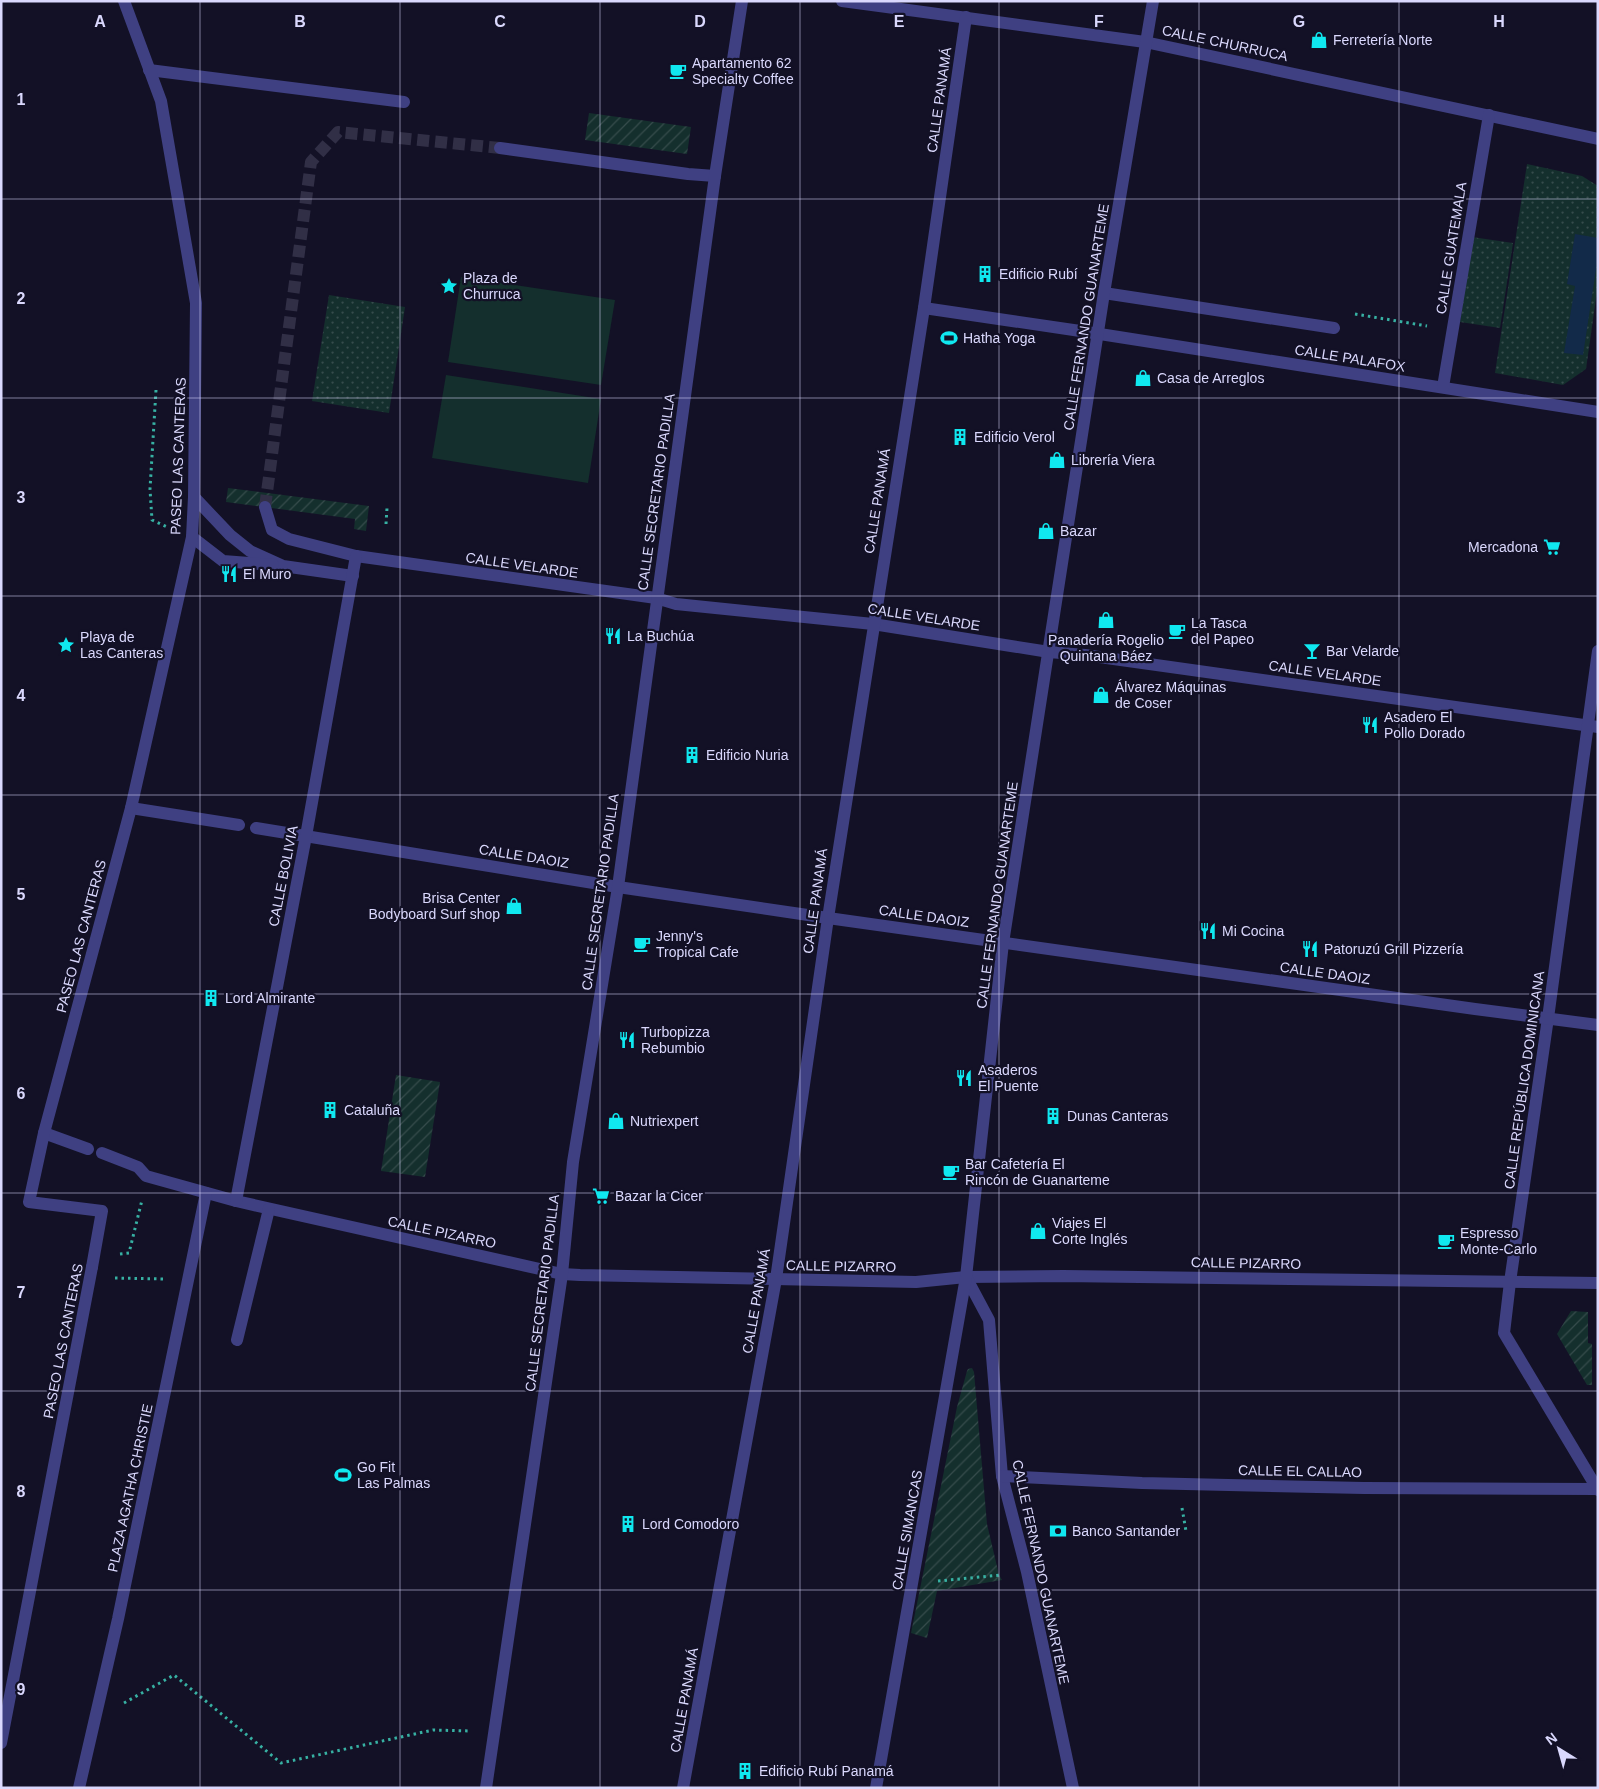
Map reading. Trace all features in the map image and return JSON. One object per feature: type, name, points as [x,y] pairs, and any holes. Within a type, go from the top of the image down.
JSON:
[{"type":"street","name":"PASEO LAS CANTERAS","points":[[1,1743],[102,1211],[29,1202],[44,1133],[131,808],[192,537],[196,303],[161,101],[124,1]]},
{"type":"street","name":"CALLE SECRETARIO PADILLA","points":[[486,1788],[562,1274],[573,1162],[618,886],[715,176],[742,1]]},
{"type":"street","name":"CALLE CHURRUCA","points":[[842,1],[1145,42],[1598,139]]},
{"type":"street","name":"CALLE FERNANDO GUANARTEME","points":[[1073,1788],[1027,1572],[1002,1476],[989,1320],[966,1277],[1003,942],[1104,294],[1153,1]]},
{"type":"street","name":"CALLE PANAMÁ","points":[[683,1788],[776,1279],[828,918],[924,308],[966,17]]},
{"type":"street","points":[[149,70],[404,102]]},
{"type":"street","name":"CALLE GUATEMALA","points":[[1443,387],[1489,115]]},
{"type":"street","points":[[500,148],[688,174],[715,176]]},
{"type":"street","points":[[1104,294],[1334,328]]},
{"type":"street","name":"CALLE PALAFOX","points":[[924,308],[1598,412]]},
{"type":"street","points":[[194,497],[230,535],[250,551],[283,566]]},
{"type":"street","name":"CALLE VELARDE","points":[[266,507],[272,530],[288,540],[356,556],[656,598],[676,604],[873,624],[1049,652],[1085,655],[1593,726]]},
{"type":"street","points":[[192,537],[223,561],[283,566],[353,576]]},
{"type":"street","name":"CALLE BOLIVIA","points":[[236,1201],[306,836],[356,556]]},
{"type":"street","name":"CALLE REPÚBLICA DOMINICANA","points":[[1598,651],[1593,726],[1548,1018],[1504,1333],[1598,1490]]},
{"type":"street","points":[[131,808],[239,825]]},
{"type":"street","name":"CALLE DAOIZ","points":[[256,828],[828,918],[1598,1025]]},
{"type":"street","points":[[44,1133],[88,1149]]},
{"type":"street","name":"CALLE PIZARRO","points":[[102,1153],[138,1167],[146,1176],[236,1201],[562,1274],[916,1282],[966,1277],[1064,1276],[1598,1283]]},
{"type":"street","name":"PLAZA AGATHA CHRISTIE","points":[[79,1788],[118,1618],[206,1193]]},
{"type":"street","points":[[237,1340],[269,1209]]},
{"type":"street","name":"CALLE SIMANCAS","points":[[876,1788],[966,1277]]},
{"type":"street","name":"CALLE EL CALLAO","points":[[1002,1476],[1152,1483],[1598,1490]]},
{"type":"path","points":[[156,390],[150,489],[152,520],[192,537]]},
{"type":"path","points":[[386,524],[387,508]]},
{"type":"path","points":[[120,1246],[118,1255],[129,1253],[143,1197]]},
{"type":"path","points":[[112,1278],[188,1280]]},
{"type":"path","points":[[1180,1500],[1186,1531]]},
{"type":"path","points":[[912,1583],[1027,1572]]},
{"type":"path","points":[[123,1703],[174,1675],[281,1763],[433,1730],[494,1732]]},
{"type":"green space","points":[[589,113],[691,127],[687,154],[585,140]]},
{"type":"green space","points":[[1527,164],[1582,176],[1598,186],[1598,284],[1586,369],[1563,385],[1495,373]]},
{"type":"green space","points":[[1472,237],[1513,243],[1500,328],[1460,322]]},
{"type":"green space","points":[[461,277],[615,300],[601,385],[448,362]]},
{"type":"green space","points":[[329,295],[405,307],[389,413],[312,401]]},
{"type":"green space","points":[[446,375],[601,399],[588,483],[432,458]]},
{"type":"green space","points":[[228,488],[369,506],[366,531],[354,529],[355,519],[226,502]]},
{"type":"green space","points":[[396,1075],[440,1082],[425,1177],[381,1171]]},
{"type":"green space","points":[[1571,1311],[1588,1312],[1588,1343],[1592,1344],[1592,1385],[1587,1385],[1557,1334]]},
{"type":"green space","points":[[972,1368],[974,1372],[987,1524],[999,1575],[1002,1580],[937,1591],[927,1638],[911,1633],[957,1407],[967,1371]]},
{"type":"water","points":[[1575,234],[1598,238],[1598,256],[1583,355],[1564,353],[1575,286],[1567,284]]},
{"type":"tunnel","points":[[265,507],[311,162],[338,132],[500,148]]},
{"type":"place","name":"Ferretería Norte","points":[[1319,40]]},
{"type":"place","name":"Apartamento 62 Specialty Coffee","points":[[678,71]]},
{"type":"place","name":"Edificio Rubí","points":[[985,274]]},
{"type":"place","name":"Plaza de Churruca","points":[[449,286]]},
{"type":"place","name":"Hatha Yoga","points":[[949,338]]},
{"type":"place","name":"Casa de Arreglos","points":[[1143,378]]},
{"type":"place","name":"Edificio Verol","points":[[960,437]]},
{"type":"place","name":"Librería Viera","points":[[1057,460]]},
{"type":"place","name":"Bazar","points":[[1046,531]]},
{"type":"place","name":"Mercadona","points":[[1552,547]]},
{"type":"place","name":"El Muro","points":[[229,574]]},
{"type":"place","name":"Panadería Rogelio Quintana Báez","points":[[1106,620]]},
{"type":"place","name":"La Tasca del Papeo","points":[[1177,631]]},
{"type":"place","name":"La Buchúa","points":[[613,636]]},
{"type":"place","name":"Playa de Las Canteras","points":[[66,645]]},
{"type":"place","name":"Bar Velarde","points":[[1312,651]]},
{"type":"place","name":"Álvarez Máquinas de Coser","points":[[1101,695]]},
{"type":"place","name":"Asadero El Pollo Dorado","points":[[1370,725]]},
{"type":"place","name":"Edificio Nuria","points":[[692,755]]},
{"type":"place","name":"Brisa Center Bodyboard Surf shop","points":[[514,906]]},
{"type":"place","name":"Mi Cocina","points":[[1208,931]]},
{"type":"place","name":"Jenny's Tropical Cafe","points":[[642,944]]},
{"type":"place","name":"Patoruzú Grill Pizzería","points":[[1310,949]]},
{"type":"place","name":"Lord Almirante","points":[[211,998]]},
{"type":"place","name":"Turbopizza Rebumbio","points":[[627,1040]]},
{"type":"place","name":"Asaderos El Puente","points":[[964,1078]]},
{"type":"place","name":"Cataluña","points":[[330,1110]]},
{"type":"place","name":"Dunas Canteras","points":[[1053,1116]]},
{"type":"place","name":"Nutriexpert","points":[[616,1121]]},
{"type":"place","name":"Bar Cafetería El Rincón de Guanarteme","points":[[951,1172]]},
{"type":"place","name":"Bazar la Cicer","points":[[601,1196]]},
{"type":"place","name":"Viajes El Corte Inglés","points":[[1038,1231]]},
{"type":"place","name":"Espresso Monte-Carlo","points":[[1446,1241]]},
{"type":"place","name":"Go Fit Las Palmas","points":[[343,1475]]},
{"type":"place","name":"Lord Comodoro","points":[[628,1524]]},
{"type":"place","name":"Banco Santander","points":[[1058,1531]]},
{"type":"place","name":"Edificio Rubí Panamá","points":[[745,1771]]}]
